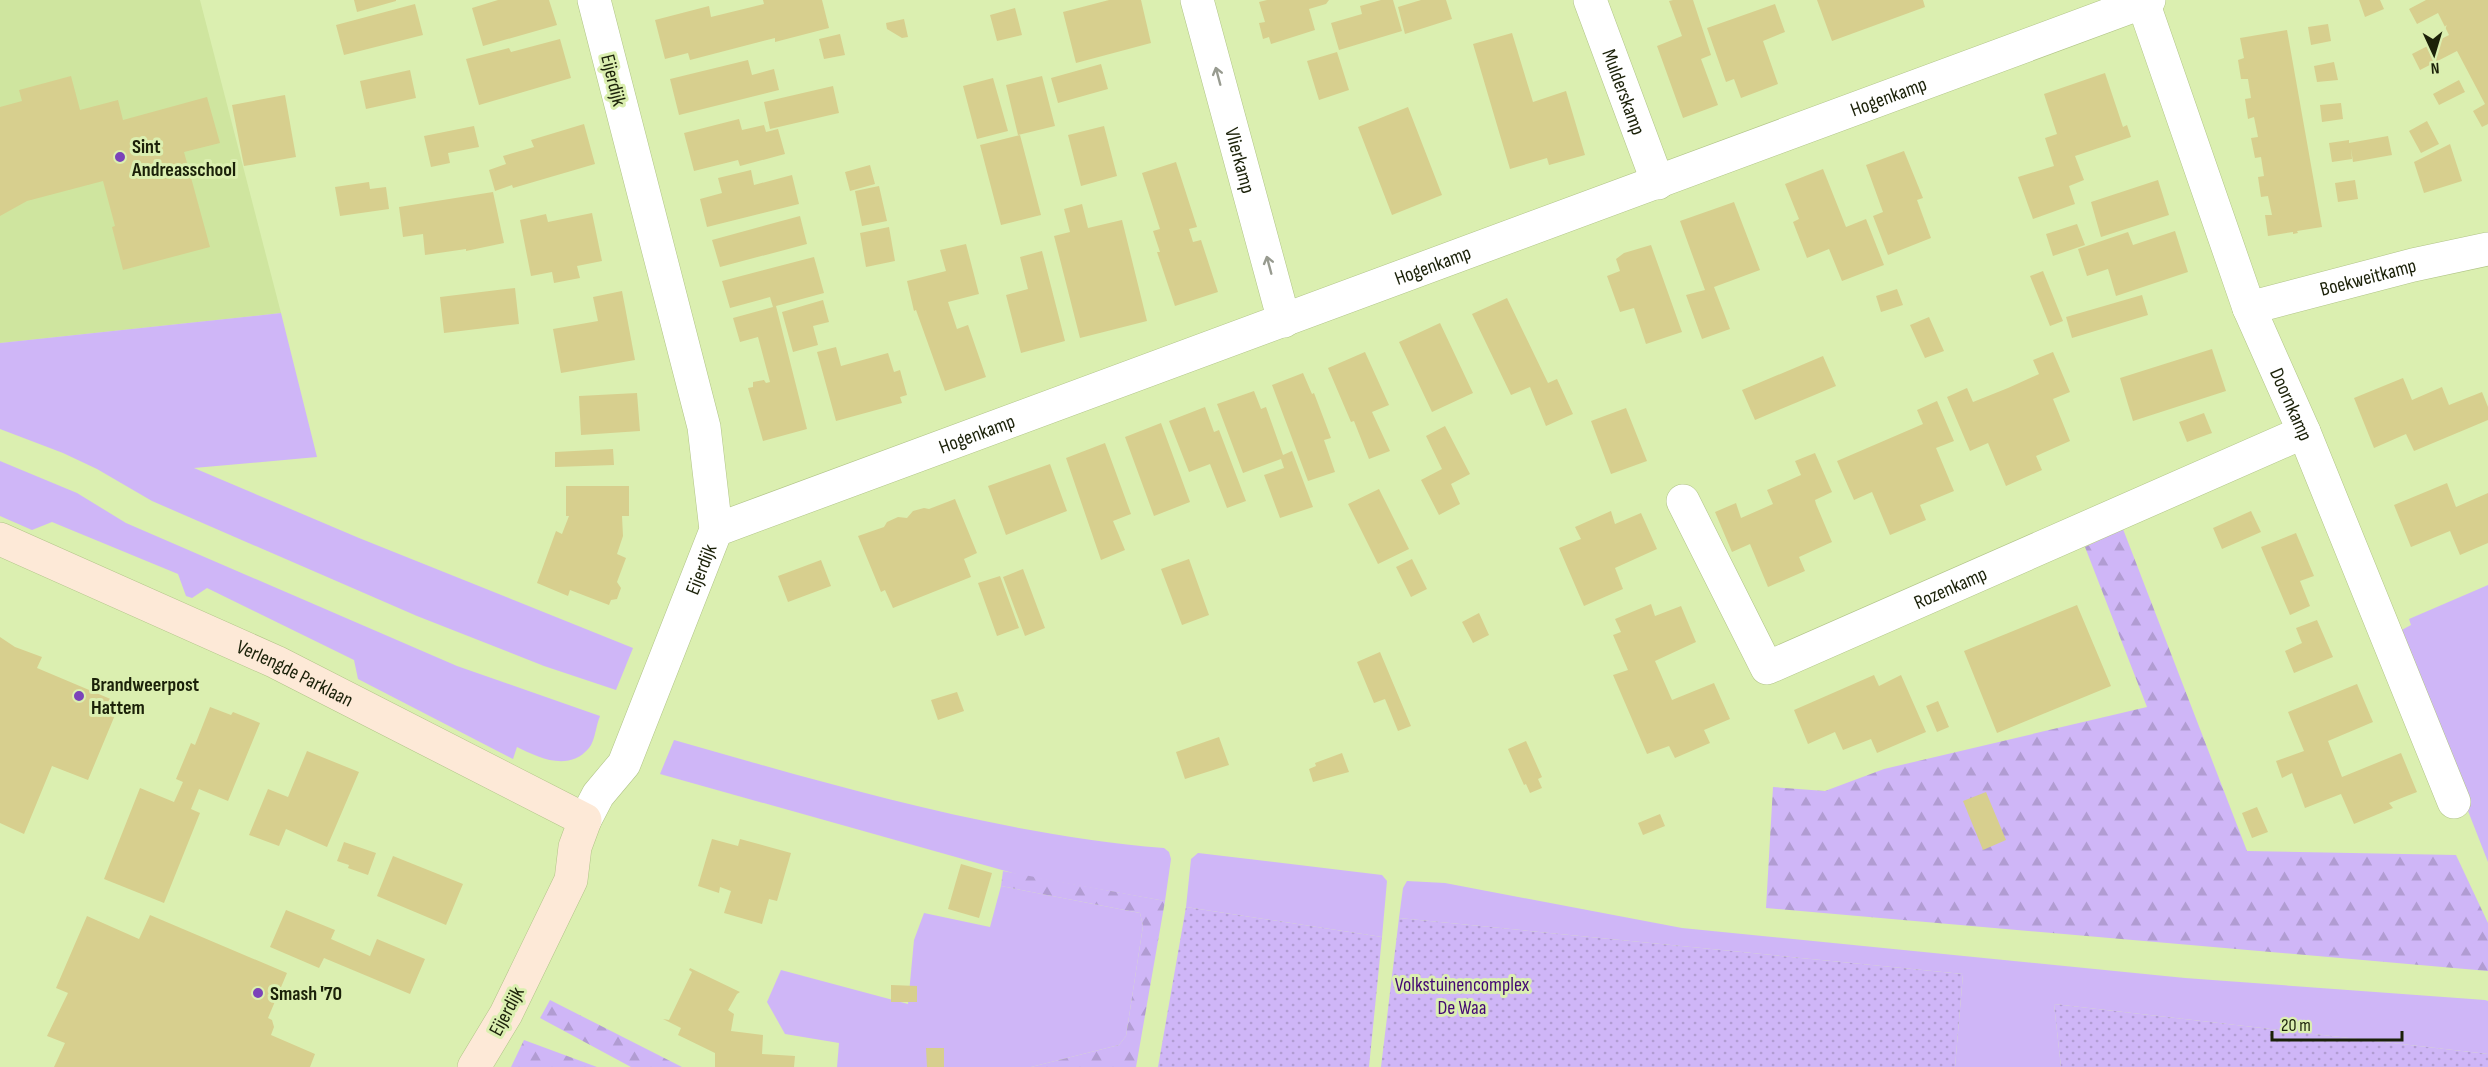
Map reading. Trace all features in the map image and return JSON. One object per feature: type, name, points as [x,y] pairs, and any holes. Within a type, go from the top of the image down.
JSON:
[{"type":"street","name":"Eijerdijk","points":[[474,1067],[506,1014],[571,880],[575,848],[585,820],[598,795],[624,764],[716,530],[704,427],[594,0]]},
{"type":"street","name":"Vlierkamp","points":[[1197,0],[1284,321]]},
{"type":"street","name":"Mulderskamp","points":[[1590,0],[1658,183]]},
{"type":"street","name":"Hogenkamp","points":[[716,530],[2146,1]]},
{"type":"street","name":"Doornkamp","points":[[2146,1],[2249,308],[2304,432],[2454,802]]},
{"type":"street","name":"Boekweitkamp","points":[[2249,308],[2413,265],[2488,249]]},
{"type":"street","name":"Rozenkamp","points":[[1683,501],[1767,668],[2304,432]]},
{"type":"street","name":"Verlengde Parklaan","points":[[0,539],[276,662],[585,820]]},
{"type":"shaded area","name":"Sint Andreasschool","points":[[0,0],[200,0],[281,313],[0,343]]},
{"type":"green space","points":[[281,313],[317,457],[194,468],[359,538],[633,648],[616,690],[544,666],[417,616],[152,501],[97,469],[63,453],[0,429],[0,343]]},
{"type":"green space","points":[[0,461],[77,493],[126,523],[457,666],[600,716],[591,745],[572,760],[554,761],[517,747],[513,759],[358,679],[354,660],[207,588],[192,598],[186,596],[178,574],[52,522],[32,530],[0,516]]},
{"type":"green space","points":[[2123,529],[2247,851],[2456,855],[2488,923],[2488,971],[1766,908],[1773,787],[1825,791],[1884,769],[2147,707],[2085,547]]},
{"type":"green space","points":[[2488,585],[2488,862],[2398,632],[2411,625],[2409,619]]},
{"type":"green space","points":[[674,740],[856,791],[978,820],[1040,832],[1164,848],[1169,852],[1171,859],[1165,901],[1020,875],[660,774]]},
{"type":"green space","points":[[1198,853],[1382,875],[1387,881],[1382,937],[1186,907],[1191,859]]},
{"type":"green space","points":[[1003,871],[1165,901],[1136,1067],[1031,1067],[1119,1045],[1126,1036],[1143,926],[1140,913],[1001,886]]},
{"type":"green space","points":[[1407,881],[1445,883],[1682,928],[2185,978],[2485,1000],[2488,1001],[2488,1054],[2054,1004],[2061,1067],[1955,1067],[1963,974],[1399,918],[1403,888]]},
{"type":"green space","points":[[1001,886],[1140,913],[1143,926],[1126,1036],[1119,1045],[1031,1067],[837,1067],[839,1043],[785,1034],[767,1002],[781,970],[908,1004],[914,940],[924,913],[990,927]]},
{"type":"green space","name":"Volkstuinencomplex De Waa","points":[[1186,907],[1382,937],[1369,1067],[1158,1067]]},
{"type":"green space","name":"Volkstuinencomplex De Waa","points":[[1399,918],[1963,974],[1955,1067],[1381,1067]]},
{"type":"green space","points":[[550,1000],[682,1067],[631,1067],[540,1018]]},
{"type":"green space","points":[[2054,1004],[2488,1054],[2488,1067],[2061,1067]]},
{"type":"green space","points":[[524,1040],[597,1067],[511,1067]]},
{"type":"building","points":[[354,0],[396,0],[396,1],[357,12]]},
{"type":"building","points":[[498,0],[549,0],[557,25],[483,46],[472,8]]},
{"type":"building","points":[[763,0],[822,0],[829,28],[775,42],[775,38],[690,60],[688,53],[665,59],[655,20],[709,6],[711,17],[764,4]]},
{"type":"building","points":[[1109,0],[1141,0],[1151,43],[1076,63],[1063,12]]},
{"type":"building","points":[[1329,0],[1326,4],[1309,9],[1315,30],[1271,44],[1269,37],[1263,39],[1259,23],[1265,22],[1259,2]]},
{"type":"building","points":[[1381,0],[1393,0],[1402,31],[1339,50],[1331,23],[1362,14],[1360,6]]},
{"type":"building","points":[[1421,0],[1446,0],[1452,19],[1405,34],[1398,7]]},
{"type":"building","points":[[1693,0],[1711,55],[1701,59],[1718,105],[1683,118],[1657,46],[1682,36],[1669,1]]},
{"type":"building","points":[[1817,0],[1923,0],[1925,7],[1832,41]]},
{"type":"building","points":[[2359,0],[2380,0],[2384,9],[2365,17]]},
{"type":"building","points":[[2426,0],[2488,0],[2488,124],[2482,127],[2473,111],[2485,104],[2457,51],[2420,70],[2412,54],[2449,35],[2438,13],[2417,24],[2409,9]]},
{"type":"building","points":[[415,4],[423,35],[344,55],[336,25]]},
{"type":"building","points":[[1775,4],[1785,32],[1763,41],[1778,84],[1741,98],[1734,79],[1726,82],[1707,28]]},
{"type":"building","points":[[1015,8],[1022,35],[997,41],[990,15]]},
{"type":"building","points":[[904,19],[908,37],[902,38],[887,29],[886,23]]},
{"type":"building","points":[[2328,24],[2331,41],[2311,45],[2308,27]]},
{"type":"building","points":[[2287,30],[2322,227],[2297,231],[2298,233],[2293,234],[2293,232],[2268,236],[2265,215],[2272,215],[2268,196],[2261,197],[2258,177],[2264,176],[2261,157],[2255,158],[2251,138],[2258,137],[2254,117],[2248,119],[2245,99],[2251,98],[2248,79],[2241,79],[2238,60],[2244,58],[2240,38]]},
{"type":"building","points":[[1512,33],[1533,102],[1566,91],[1585,155],[1549,165],[1547,158],[1510,169],[1473,44]]},
{"type":"building","points":[[840,34],[845,55],[824,59],[819,39]]},
{"type":"building","points":[[560,39],[571,78],[479,105],[466,59],[509,48],[511,52]]},
{"type":"building","points":[[1337,52],[1349,90],[1319,100],[1307,61]]},
{"type":"building","points":[[748,60],[752,75],[774,69],[779,90],[679,115],[670,79]]},
{"type":"building","points":[[2334,62],[2338,80],[2317,82],[2314,66]]},
{"type":"building","points":[[1101,64],[1108,89],[1058,103],[1051,78]]},
{"type":"building","points":[[410,70],[416,98],[366,109],[360,81]]},
{"type":"building","points":[[2105,73],[2123,127],[2127,125],[2131,137],[2075,156],[2084,180],[2069,186],[2075,204],[2033,219],[2018,177],[2054,166],[2045,138],[2057,134],[2044,94]]},
{"type":"building","points":[[71,76],[80,110],[118,100],[123,120],[207,97],[220,143],[184,152],[210,247],[123,270],[112,227],[115,226],[103,181],[27,201],[0,216],[0,107],[22,101],[19,90]]},
{"type":"building","points":[[1042,76],[1055,126],[1018,135],[1006,85]]},
{"type":"building","points":[[993,78],[1008,131],[977,139],[963,86]]},
{"type":"building","points":[[2459,80],[2465,92],[2439,105],[2433,94]]},
{"type":"building","points":[[833,86],[839,113],[770,129],[764,102]]},
{"type":"building","points":[[285,95],[296,157],[244,166],[232,105]]},
{"type":"building","points":[[2341,103],[2343,119],[2322,122],[2320,105]]},
{"type":"building","points":[[1408,107],[1442,195],[1392,215],[1358,127]]},
{"type":"building","points":[[739,119],[742,130],[764,125],[766,132],[778,129],[785,154],[740,166],[738,160],[694,171],[684,133]]},
{"type":"building","points":[[2427,121],[2439,144],[2421,153],[2409,131]]},
{"type":"building","points":[[584,124],[595,164],[495,191],[489,170],[506,164],[503,156],[534,147],[531,140]]},
{"type":"building","points":[[474,126],[479,147],[448,153],[450,163],[431,167],[424,136]]},
{"type":"building","points":[[1104,126],[1117,176],[1081,186],[1068,135]]},
{"type":"building","points":[[1020,135],[1041,215],[1001,225],[980,145]]},
{"type":"building","points":[[2388,136],[2392,155],[2353,162],[2351,149],[2352,159],[2332,162],[2329,143],[2349,140],[2349,143]]},
{"type":"building","points":[[2450,144],[2462,181],[2424,193],[2414,162]]},
{"type":"building","points":[[1904,151],[1923,198],[1917,200],[1931,238],[1888,255],[1873,216],[1883,212],[1866,165]]},
{"type":"building","points":[[1176,162],[1197,227],[1189,229],[1193,242],[1201,240],[1218,292],[1175,306],[1157,252],[1160,252],[1153,231],[1160,229],[1142,173]]},
{"type":"building","points":[[870,165],[875,184],[850,191],[845,172]]},
{"type":"building","points":[[1823,169],[1846,227],[1866,219],[1884,265],[1842,281],[1829,249],[1807,258],[1793,222],[1799,219],[1785,184]]},
{"type":"building","points":[[751,170],[754,185],[792,175],[799,204],[707,227],[700,199],[722,193],[718,178]]},
{"type":"building","points":[[2158,180],[2169,215],[2101,237],[2091,202]]},
{"type":"building","points":[[2355,180],[2358,199],[2338,202],[2335,183]]},
{"type":"building","points":[[369,182],[370,189],[386,187],[389,209],[340,216],[335,187]]},
{"type":"building","points":[[879,186],[887,221],[862,226],[855,191]]},
{"type":"building","points":[[493,192],[504,243],[466,251],[466,249],[425,255],[423,234],[403,237],[399,207]]},
{"type":"building","points":[[1734,202],[1760,270],[1714,287],[1730,329],[1702,339],[1686,295],[1705,290],[1680,221]]},
{"type":"building","points":[[1082,204],[1088,228],[1122,220],[1147,321],[1080,338],[1054,236],[1070,232],[1064,209]]},
{"type":"building","points":[[592,213],[602,261],[577,266],[580,278],[554,283],[552,272],[531,276],[520,220],[546,214],[548,222]]},
{"type":"building","points":[[800,216],[807,244],[720,267],[712,240]]},
{"type":"building","points":[[2077,224],[2085,245],[2053,256],[2046,234]]},
{"type":"building","points":[[889,227],[895,261],[866,267],[860,233]]},
{"type":"building","points":[[2175,231],[2188,272],[2116,296],[2108,269],[2087,276],[2078,249],[2128,232],[2133,245]]},
{"type":"building","points":[[966,244],[979,294],[948,302],[957,329],[968,325],[986,377],[945,391],[916,310],[914,311],[907,281],[946,271],[940,250]]},
{"type":"building","points":[[1651,245],[1682,332],[1646,344],[1634,308],[1620,312],[1607,276],[1620,271],[1616,259],[1624,253]]},
{"type":"building","points":[[1042,251],[1065,341],[1021,353],[1006,295],[1028,289],[1020,257]]},
{"type":"building","points":[[814,257],[824,293],[776,306],[807,429],[763,441],[748,388],[753,387],[753,382],[764,380],[766,383],[770,382],[758,337],[740,342],[733,318],[773,307],[770,297],[730,308],[722,281]]},
{"type":"building","points":[[2043,271],[2063,321],[2050,326],[2030,276]]},
{"type":"building","points":[[515,288],[519,324],[444,333],[440,297]]},
{"type":"building","points":[[1897,289],[1903,305],[1881,312],[1876,296]]},
{"type":"building","points":[[622,291],[635,360],[561,373],[553,329],[598,321],[593,297]]},
{"type":"building","points":[[2142,295],[2148,315],[2072,338],[2066,317]]},
{"type":"building","points":[[1507,298],[1548,383],[1557,379],[1573,414],[1546,426],[1530,387],[1511,395],[1472,314]]},
{"type":"building","points":[[823,300],[829,322],[813,326],[818,345],[793,352],[782,312]]},
{"type":"building","points":[[1929,317],[1944,351],[1925,358],[1910,325]]},
{"type":"building","points":[[1440,323],[1473,393],[1432,412],[1399,342]]},
{"type":"building","points":[[836,347],[841,366],[888,353],[894,372],[900,370],[907,395],[900,397],[902,403],[836,421],[817,352]]},
{"type":"building","points":[[2212,349],[2226,391],[2133,421],[2120,378]]},
{"type":"building","points":[[1365,352],[1389,405],[1372,412],[1390,451],[1369,459],[1354,421],[1351,422],[1328,368]]},
{"type":"building","points":[[2053,352],[2070,392],[2053,399],[2070,441],[2036,456],[2042,470],[2006,486],[1988,443],[1970,451],[1947,397],[1967,388],[1973,402],[2008,388],[2039,374],[2033,360]]},
{"type":"building","points":[[1823,356],[1836,386],[1755,420],[1742,390]]},
{"type":"building","points":[[1303,373],[1312,394],[1314,393],[1331,438],[1324,440],[1335,472],[1308,481],[1272,385]]},
{"type":"building","points":[[2403,378],[2412,400],[2442,387],[2449,405],[2482,392],[2488,407],[2488,420],[2414,451],[2406,434],[2374,448],[2354,398]]},
{"type":"building","points":[[1254,391],[1261,409],[1266,407],[1283,455],[1292,451],[1313,507],[1280,518],[1264,475],[1284,468],[1281,459],[1243,473],[1217,404]]},
{"type":"building","points":[[637,393],[640,431],[581,435],[579,396]]},
{"type":"building","points":[[1937,401],[1954,441],[1936,448],[1954,491],[1920,505],[1926,520],[1890,535],[1872,492],[1854,500],[1837,461],[1923,424],[1917,410]]},
{"type":"building","points":[[1205,407],[1214,432],[1219,430],[1246,501],[1227,508],[1210,464],[1189,472],[1169,421]]},
{"type":"building","points":[[1626,408],[1647,461],[1611,474],[1591,421]]},
{"type":"building","points":[[2204,413],[2212,433],[2187,442],[2179,422]]},
{"type":"building","points":[[1161,423],[1190,502],[1154,516],[1125,437]]},
{"type":"building","points":[[1445,426],[1470,474],[1451,484],[1460,504],[1439,515],[1421,480],[1442,469],[1426,436]]},
{"type":"building","points":[[1105,443],[1131,514],[1113,521],[1125,550],[1101,560],[1066,458]]},
{"type":"building","points":[[613,449],[614,465],[555,467],[555,452]]},
{"type":"building","points":[[1815,453],[1832,492],[1815,500],[1832,542],[1799,557],[1805,571],[1768,587],[1750,544],[1732,552],[1715,512],[1736,503],[1741,518],[1773,504],[1767,490],[1801,475],[1795,461]]},
{"type":"building","points":[[1050,464],[1067,511],[1006,535],[988,486]]},
{"type":"building","points":[[2447,483],[2456,507],[2488,493],[2488,543],[2460,555],[2450,531],[2411,547],[2394,505]]},
{"type":"building","points":[[566,486],[629,486],[629,516],[622,516],[623,536],[617,554],[626,558],[617,582],[621,588],[617,599],[611,600],[609,605],[570,590],[568,596],[537,583],[556,531],[562,534],[569,516],[566,516]]},
{"type":"building","points":[[1379,489],[1409,549],[1378,564],[1348,504]]},
{"type":"building","points":[[955,499],[977,553],[964,559],[971,577],[893,608],[885,590],[881,592],[858,536],[884,527],[887,522],[898,517],[907,518],[913,511],[929,509]]},
{"type":"building","points":[[1611,511],[1615,524],[1641,513],[1657,549],[1615,568],[1623,589],[1584,606],[1559,548],[1581,539],[1575,527]]},
{"type":"building","points":[[2251,511],[2261,532],[2222,549],[2213,528]]},
{"type":"building","points":[[2296,533],[2314,576],[2300,581],[2310,606],[2290,615],[2261,547]]},
{"type":"building","points":[[1189,559],[1209,615],[1182,625],[1161,569]]},
{"type":"building","points":[[1412,559],[1427,589],[1411,597],[1396,567]]},
{"type":"building","points":[[821,560],[831,586],[788,602],[778,576]]},
{"type":"building","points":[[1023,569],[1045,628],[1025,636],[1003,577]]},
{"type":"building","points":[[1000,576],[1019,628],[997,636],[978,583]]},
{"type":"building","points":[[1651,604],[1655,616],[1681,606],[1696,642],[1655,661],[1672,700],[1714,683],[1730,719],[1704,730],[1710,743],[1675,758],[1669,746],[1647,754],[1613,675],[1628,670],[1613,635],[1621,632],[1615,619]]},
{"type":"building","points":[[2077,605],[2111,686],[1997,733],[1964,651]]},
{"type":"building","points":[[1479,613],[1489,635],[1473,643],[1462,622]]},
{"type":"building","points":[[2317,620],[2333,657],[2294,673],[2285,651],[2302,643],[2296,628]]},
{"type":"building","points":[[0,637],[15,647],[42,657],[37,668],[120,703],[88,780],[52,766],[24,834],[0,823]]},
{"type":"building","points":[[1380,652],[1411,726],[1398,731],[1385,699],[1374,703],[1357,662]]},
{"type":"building","points":[[1874,675],[1879,686],[1901,675],[1926,732],[1877,753],[1871,739],[1843,750],[1835,732],[1808,744],[1794,710]]},
{"type":"building","points":[[2357,684],[2373,722],[2328,741],[2342,777],[2401,753],[2417,792],[2389,803],[2393,808],[2354,824],[2341,794],[2305,808],[2292,773],[2282,778],[2276,761],[2304,751],[2288,712]]},
{"type":"building","points":[[957,692],[964,711],[938,720],[931,700]]},
{"type":"building","points":[[1938,701],[1949,727],[1937,732],[1926,706]]},
{"type":"building","points":[[210,707],[231,715],[233,712],[260,723],[228,801],[199,789],[191,809],[200,813],[164,903],[104,879],[140,788],[174,802],[183,782],[176,779],[191,743],[195,745]]},
{"type":"building","points":[[1219,737],[1229,765],[1185,779],[1176,752]]},
{"type":"building","points":[[1526,741],[1542,777],[1538,779],[1542,788],[1530,793],[1508,749]]},
{"type":"building","points":[[307,751],[359,772],[327,847],[286,829],[279,846],[249,835],[268,789],[288,797]]},
{"type":"building","points":[[1342,753],[1349,772],[1313,782],[1309,769],[1316,766],[1315,763]]},
{"type":"building","points":[[1986,792],[2006,840],[1983,850],[1963,801]]},
{"type":"building","points":[[2257,807],[2268,832],[2252,838],[2242,813]]},
{"type":"building","points":[[1660,814],[1665,826],[1643,835],[1638,823]]},
{"type":"building","points":[[712,839],[738,846],[740,839],[791,853],[777,901],[769,899],[762,924],[724,913],[731,891],[720,887],[719,893],[698,886]]},
{"type":"building","points":[[344,842],[376,853],[368,875],[348,868],[349,865],[337,861]]},
{"type":"building","points":[[393,856],[463,884],[446,925],[377,896]]},
{"type":"building","points":[[961,864],[992,873],[979,918],[948,909]]},
{"type":"building","points":[[286,910],[335,930],[331,939],[370,956],[377,939],[425,959],[410,994],[324,958],[319,968],[270,947]]},
{"type":"building","points":[[150,915],[287,973],[268,1018],[272,1020],[274,1027],[271,1035],[315,1054],[310,1067],[54,1067],[65,1043],[47,1036],[68,993],[56,988],[87,916],[139,939]]},
{"type":"building","points":[[690,968],[740,992],[728,1010],[734,1014],[731,1031],[763,1035],[762,1054],[795,1056],[794,1067],[715,1067],[715,1053],[678,1035],[681,1028],[663,1019],[669,1020],[692,972]]},
{"type":"building","points":[[891,985],[917,986],[917,1002],[891,1002]]},
{"type":"building","points":[[926,1048],[944,1048],[944,1067],[927,1067]]},
{"type":"place","name":"Sint Andreasschool","points":[[120,157]]},
{"type":"place","name":"Brandweerpost Hattem","points":[[79,696]]},
{"type":"place","name":"Smash '70","points":[[258,993]]}]
